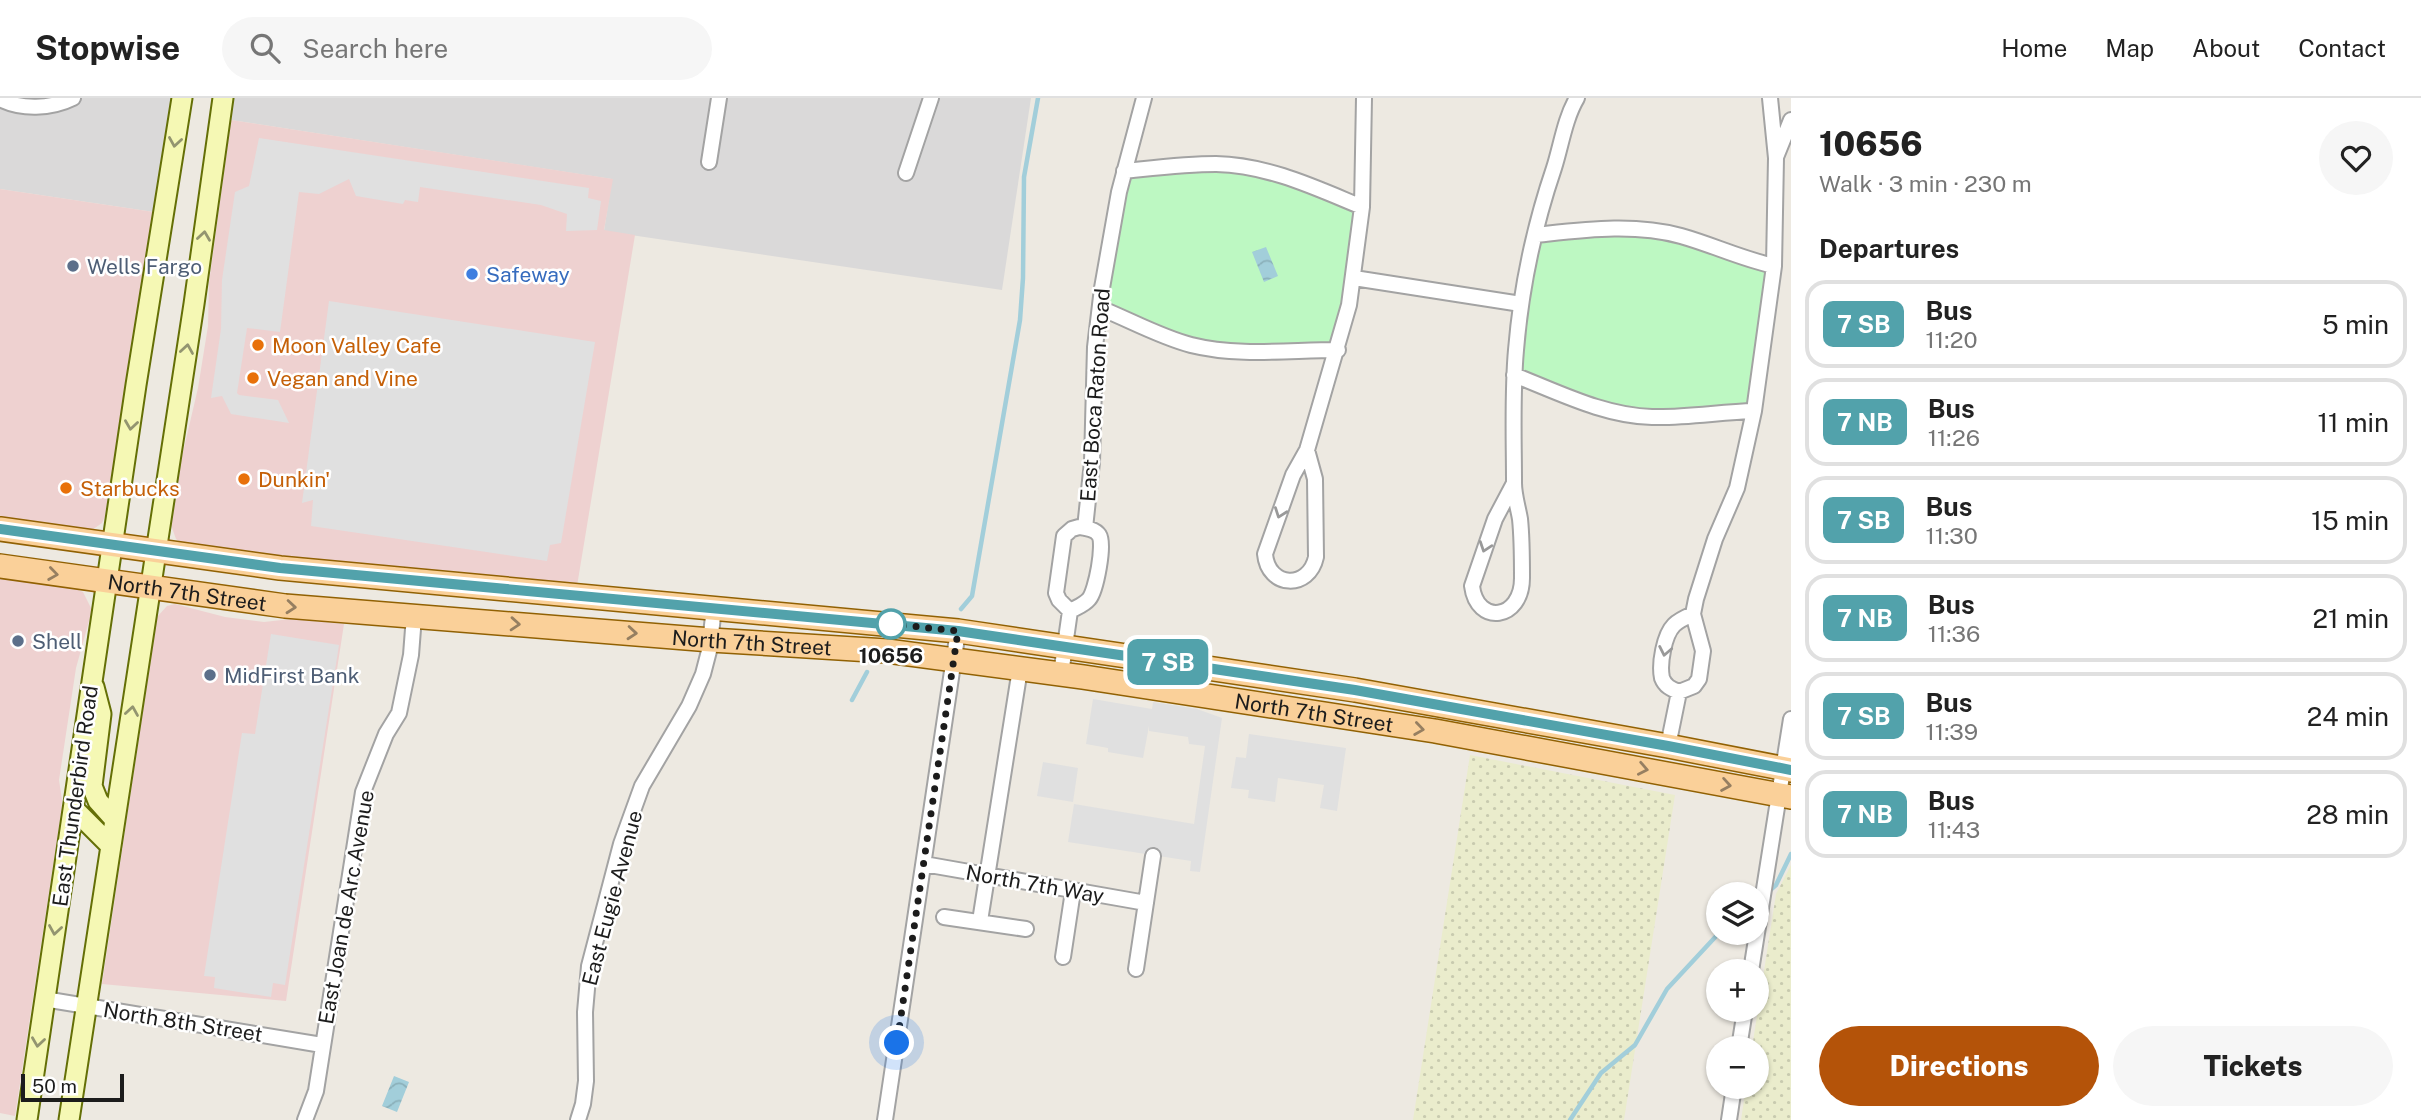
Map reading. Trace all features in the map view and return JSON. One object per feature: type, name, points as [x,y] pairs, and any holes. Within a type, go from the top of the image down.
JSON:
[{"type":"main road","name":"East Thunderbird Road","points":[[27,1120],[136,385],[182,98]]},
{"type":"main road","name":"East Thunderbird Road","points":[[69,1120],[223,98]]},
{"type":"main road","name":"North 7th Street","points":[[0,529],[280,568],[958,631],[1355,690],[1787,770]]},
{"type":"main road","name":"North 7th Street","points":[[0,566],[285,606],[711,640],[874,650],[1061,674],[1449,733],[1785,796]]},
{"type":"main road","points":[[92,679],[101,714],[92,786],[98,801],[115,820]]},
{"type":"main road","points":[[1351,719],[1355,690]]},
{"type":"main road","points":[[74,809],[111,846]]},
{"type":"street","points":[[0,99],[13,106],[30,107],[52,105],[73,98]]},
{"type":"street","points":[[709,162],[719,98]]},
{"type":"street","points":[[906,173],[931,98]]},
{"type":"street","name":"East Boca Raton Road","points":[[1084,528],[1092,462],[1095,346],[1100,308],[1124,171],[1144,98]]},
{"type":"street","points":[[1307,450],[1315,480],[1316,557],[1314,567],[1308,575],[1287,580],[1271,572],[1266,564],[1265,554],[1293,475],[1307,450],[1313,423],[1338,350],[1354,278],[1362,207],[1364,98]]},
{"type":"street","points":[[1693,614],[1675,624],[1669,631],[1665,646],[1662,679],[1668,687],[1679,692],[1694,686],[1699,679],[1703,651],[1693,614],[1705,567],[1737,488],[1754,411],[1774,266],[1776,158],[1770,98]]},
{"type":"street","points":[[1513,485],[1495,519],[1472,586],[1473,597],[1484,610],[1508,611],[1520,596],[1520,521],[1513,485],[1514,375],[1521,303],[1544,198],[1564,137],[1572,102]]},
{"type":"street","points":[[1776,158],[1791,120]]},
{"type":"street","points":[[1124,171],[1216,164],[1243,167],[1280,175],[1362,207]]},
{"type":"street","points":[[1535,235],[1595,229],[1653,231],[1679,235],[1774,266]]},
{"type":"street","points":[[1354,278],[1521,303]]},
{"type":"street","points":[[1100,308],[1172,339],[1205,348],[1252,352],[1338,350]]},
{"type":"street","points":[[1514,375],[1599,408],[1633,415],[1687,416],[1754,411]]},
{"type":"street","name":"East Boca Raton Road","points":[[1072,529],[1093,530],[1099,535],[1101,543],[1095,588],[1091,598],[1070,611],[1056,593],[1064,536],[1072,529]]},
{"type":"street","name":"East Eugie Avenue","points":[[578,1120],[586,1081],[585,1012],[589,966],[621,844],[642,786],[689,706],[703,674],[711,640],[714,608]]},
{"type":"street","name":"East Boca Raton Road","points":[[1061,674],[1070,611]]},
{"type":"street","name":"East Joan de Arc Avenue","points":[[305,1120],[316,1091],[363,792],[386,734],[398,713],[411,655],[414,616]]},
{"type":"street","points":[[885,1120],[958,631]]},
{"type":"street","points":[[980,921],[1020,669]]},
{"type":"street","points":[[1668,746],[1679,692]]},
{"type":"street","points":[[1753,959],[1785,796],[1791,719]]},
{"type":"street","points":[[1136,970],[1153,856]]},
{"type":"street","name":"North 7th Way","points":[[924,864],[1146,903]]},
{"type":"street","points":[[1063,957],[1073,891]]},
{"type":"street","points":[[944,917],[1026,929]]},
{"type":"street","name":"North 8th Street","points":[[44,999],[322,1045]]},
{"type":"street","points":[[1729,1120],[1732,1099]]},
{"type":"shaded area","points":[[0,98],[171,98],[154,212],[0,189]]},
{"type":"shaded area","points":[[234,98],[1031,98],[1002,290],[604,231],[612,179],[231,120]]},
{"type":"shaded area","points":[[231,120],[613,179],[604,230],[635,235],[577,586],[310,562],[182,544],[176,539],[171,525],[180,465],[198,388],[208,326],[209,283]]},
{"type":"shaded area","points":[[259,138],[589,188],[588,198],[601,201],[597,230],[566,231],[567,214],[541,205],[420,187],[418,202],[405,200],[403,204],[356,196],[349,179],[319,194],[299,192],[280,332],[247,328],[237,393],[278,400],[289,423],[231,414],[222,396],[211,398],[221,329],[222,280],[235,192],[249,186]]},
{"type":"shaded area","points":[[0,189],[154,212],[105,516],[102,523],[92,530],[0,519]]},
{"type":"shaded area","points":[[329,301],[595,342],[561,543],[550,545],[547,561],[311,526],[313,500],[302,503]]},
{"type":"shaded area","points":[[0,578],[76,589],[83,592],[92,610],[76,668],[59,780],[61,813],[15,1116],[0,1113]]},
{"type":"shaded area","points":[[175,604],[225,617],[264,622],[291,619],[344,624],[286,1001],[102,984],[157,617],[167,606]]},
{"type":"shaded area","points":[[271,634],[339,645],[285,985],[273,983],[271,997],[214,988],[215,977],[204,976],[242,733],[255,734]]},
{"type":"shaded area","points":[[1093,699],[1152,709],[1153,702],[1197,709],[1222,718],[1200,872],[1190,871],[1191,861],[1068,842],[1074,804],[1194,824],[1205,746],[1189,744],[1188,737],[1149,731],[1149,726],[1143,758],[1108,752],[1108,748],[1086,744]]},
{"type":"shaded area","points":[[1249,734],[1346,748],[1337,811],[1320,808],[1324,785],[1278,778],[1275,802],[1248,798],[1249,790],[1231,788],[1236,757],[1246,758]]},
{"type":"shaded area","points":[[1043,762],[1078,768],[1073,802],[1037,796]]},
{"type":"green space","points":[[1243,167],[1362,207],[1338,350],[1222,351],[1100,308],[1124,171]]},
{"type":"green space","points":[[1635,229],[1774,266],[1754,411],[1651,417],[1514,375],[1535,235]]},
{"type":"green space","points":[[1470,755],[1675,795],[1624,1120],[1413,1120]]},
{"type":"green space","points":[[1791,865],[1791,1120],[1741,1120],[1744,1099],[1769,1099],[1769,1036],[1754,1036],[1756,1022],[1769,1022],[1769,959],[1766,959],[1776,894]]},
{"type":"water","points":[[1266,247],[1278,276],[1264,282],[1252,252]]},
{"type":"water","points":[[394,1076],[409,1082],[397,1112],[382,1106]]},
{"type":"waterway","points":[[961,609],[972,596],[1020,320],[1024,177],[1038,98]]},
{"type":"waterway","points":[[852,700],[867,672]]},
{"type":"waterway","points":[[1769,891],[1776,885],[1791,854]]},
{"type":"waterway","points":[[1570,1120],[1601,1073],[1635,1045],[1667,989],[1708,945]]},
{"type":"bus line","points":[[0,529],[280,568],[958,631],[1355,690],[1791,770]]},
{"type":"place","name":"Wells Fargo","points":[[73,266]]},
{"type":"place","name":"Safeway","points":[[472,274]]},
{"type":"place","name":"Moon Valley Cafe","points":[[258,345]]},
{"type":"place","name":"Vegan and Vine","points":[[253,378]]},
{"type":"place","name":"Dunkin'","points":[[244,479]]},
{"type":"place","name":"Starbucks","points":[[66,488]]},
{"type":"place","name":"10656","points":[[891,624]]},
{"type":"place","name":"Shell","points":[[18,641]]},
{"type":"place","name":"MidFirst Bank","points":[[210,675]]},
{"type":"route","points":[[891,624],[958,631],[897,1043]]}]
